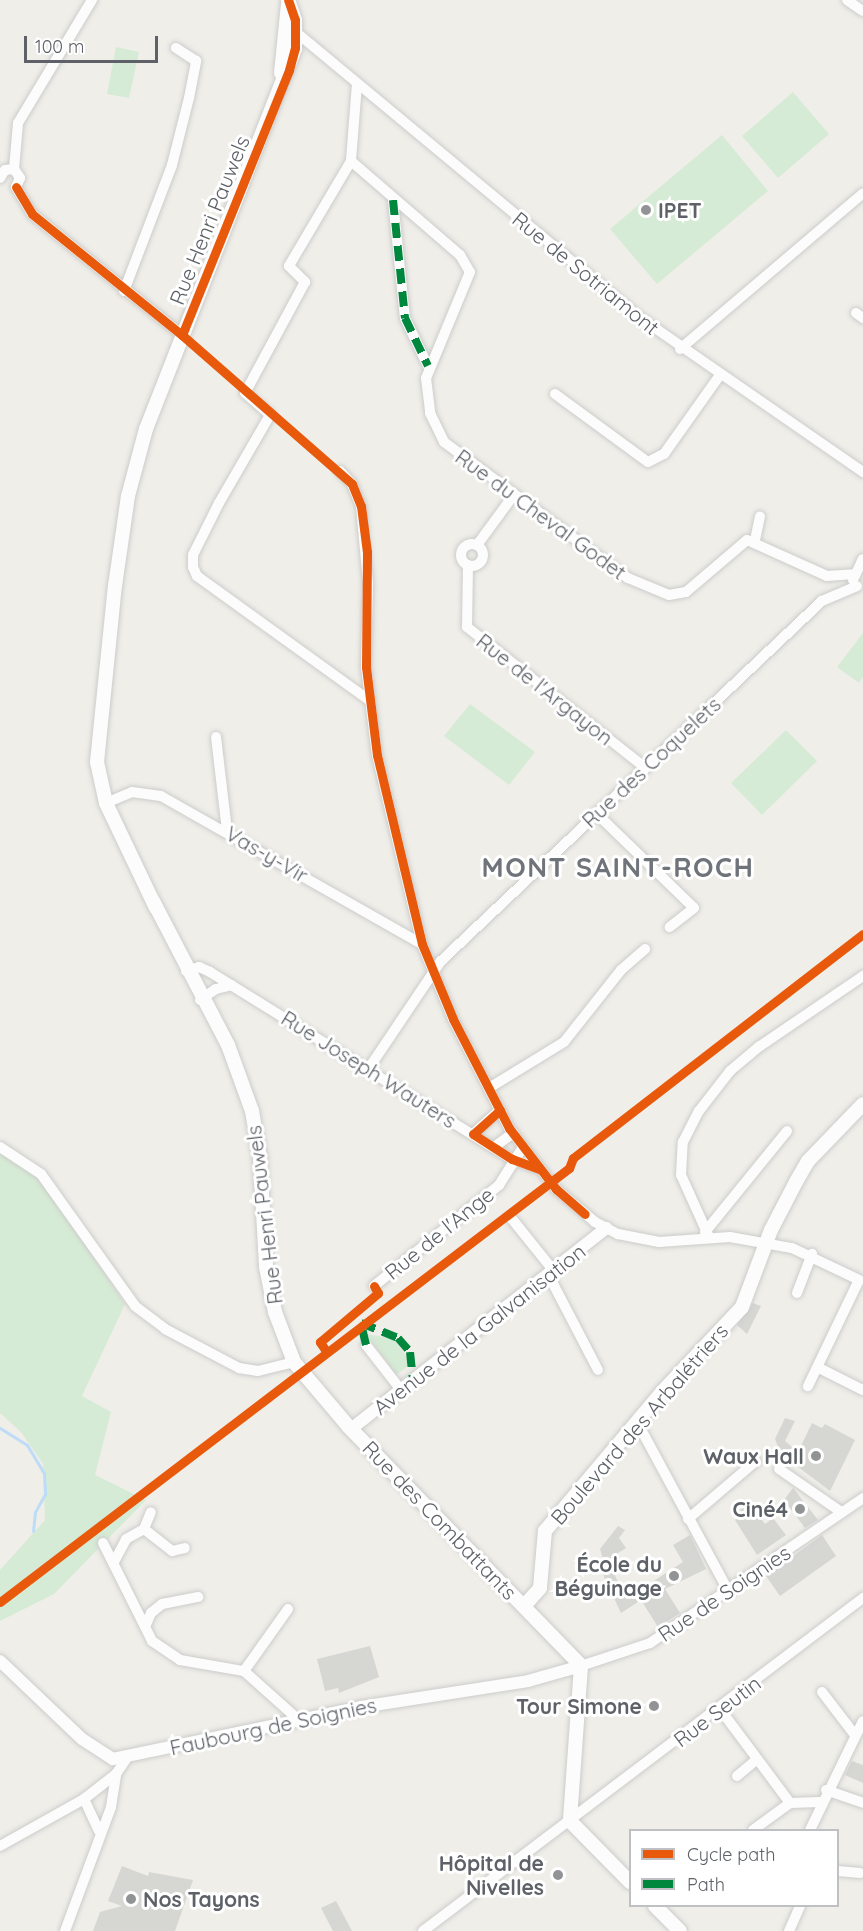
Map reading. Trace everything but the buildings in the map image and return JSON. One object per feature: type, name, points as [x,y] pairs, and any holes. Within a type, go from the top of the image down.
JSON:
[{"type":"main road","points":[[288,2],[290,48]]},
{"type":"main road","name":"Rue Henri Pauwels","points":[[290,48],[281,84],[269,117],[146,429],[125,514],[97,734],[106,803],[236,1067],[252,1111],[260,1158],[271,1293],[297,1367]]},
{"type":"main road","name":"Boulevard des Arbalétriers","points":[[524,1606],[540,1588],[545,1531],[637,1422],[742,1307],[767,1244],[808,1161],[863,1104]]},
{"type":"main road","name":"Rue des Combattants","points":[[297,1367],[351,1429],[581,1666]]},
{"type":"main road","points":[[581,1666],[570,1821],[629,1879]]},
{"type":"main road","points":[[657,1907],[680,1931]]},
{"type":"street","points":[[16,187],[20,178],[14,169],[18,123],[92,0]]},
{"type":"street","points":[[847,0],[863,11]]},
{"type":"street","name":"Rue de Sotriamont","points":[[289,28],[680,349],[863,472]]},
{"type":"street","points":[[124,291],[172,165],[189,98],[196,61],[176,48]]},
{"type":"street","name":"Rue de Sotriamont","points":[[290,48],[321,56]]},
{"type":"street","points":[[357,84],[351,160],[289,266],[305,282],[245,393],[270,416],[219,503],[193,555],[193,567],[197,576],[369,700]]},
{"type":"street","name":"Rue du Cheval Godet","points":[[351,160],[393,200],[460,255],[470,272],[469,283],[428,366],[430,413],[444,442],[513,496],[628,578],[669,595],[686,592],[740,543],[755,540]]},
{"type":"street","points":[[14,169],[0,177],[4,187],[16,187]]},
{"type":"street","points":[[16,187],[32,214],[124,291],[182,335]]},
{"type":"street","points":[[680,349],[863,193]]},
{"type":"street","points":[[393,200],[405,318],[428,366]]},
{"type":"street","points":[[555,394],[648,462],[664,454],[720,375]]},
{"type":"street","points":[[340,471],[352,484],[361,506],[367,562],[369,700],[376,755],[422,944],[500,1110],[513,1133],[556,1190],[606,1228],[659,1242],[707,1234],[767,1244],[812,1254],[859,1280],[830,1334],[819,1368],[808,1386]]},
{"type":"street","name":"Rue de l'Argayon","points":[[513,496],[477,546],[483,552],[482,561],[468,565],[467,627],[644,767]]},
{"type":"street","points":[[760,517],[755,540],[827,576],[859,568],[860,587],[840,589],[831,586],[827,576]]},
{"type":"street","name":"Rue des Coquelets","points":[[369,1068],[433,969],[644,767],[840,589]]},
{"type":"street","points":[[216,737],[227,831]]},
{"type":"street","name":"Vas-y-Vir","points":[[106,803],[144,791],[227,831],[422,944]]},
{"type":"street","points":[[596,813],[694,909],[670,927]]},
{"type":"street","points":[[489,1088],[564,1042],[621,970],[645,949]]},
{"type":"street","name":"Rue Joseph Wauters","points":[[188,970],[199,967],[232,985],[369,1068],[512,1159],[542,1173]]},
{"type":"street","points":[[707,1234],[681,1175],[683,1142],[699,1111],[730,1071],[760,1046],[863,976]]},
{"type":"street","points":[[203,999],[232,985]]},
{"type":"street","points":[[473,1134],[500,1110]]},
{"type":"street","points":[[707,1234],[787,1131]]},
{"type":"street","points":[[494,1147],[513,1133]]},
{"type":"street","points":[[0,1147],[40,1174],[135,1306],[165,1329],[239,1368],[258,1371],[297,1367]]},
{"type":"street","name":"Rue de l'Ange","points":[[374,1286],[499,1185],[512,1159],[523,1147]]},
{"type":"street","points":[[512,1219],[550,1272],[598,1370]]},
{"type":"street","name":"Avenue de la Galvanisation","points":[[351,1429],[606,1228]]},
{"type":"street","points":[[797,1293],[812,1254]]},
{"type":"street","points":[[366,1345],[401,1390]]},
{"type":"street","points":[[819,1368],[863,1390]]},
{"type":"street","points":[[637,1422],[729,1592]]},
{"type":"street","points":[[688,1519],[756,1461]]},
{"type":"street","points":[[779,1469],[824,1495],[841,1512]]},
{"type":"street","name":"Rue de Soignies","points":[[581,1666],[650,1643],[729,1592],[860,1500]]},
{"type":"street","points":[[114,1562],[126,1539],[144,1528],[151,1512]]},
{"type":"street","points":[[144,1528],[172,1551],[185,1548]]},
{"type":"street","points":[[103,1543],[152,1641],[180,1660],[244,1671],[300,1720]]},
{"type":"street","points":[[145,1627],[147,1618],[162,1604],[198,1597]]},
{"type":"street","name":"Rue Seutin","points":[[423,1931],[720,1709],[863,1598]]},
{"type":"street","points":[[244,1671],[288,1609]]},
{"type":"street","name":"Faubourg de Soignies","points":[[0,1661],[82,1738],[113,1759],[300,1720],[528,1681],[581,1666]]},
{"type":"street","points":[[822,1692],[855,1735]]},
{"type":"street","points":[[720,1709],[755,1761],[790,1803]]},
{"type":"street","points":[[810,1829],[820,1802],[863,1721]]},
{"type":"street","points":[[0,1846],[84,1799],[116,1774],[128,1756]]},
{"type":"street","points":[[737,1776],[755,1761]]},
{"type":"street","points":[[65,1931],[99,1831],[111,1807],[116,1774]]},
{"type":"street","points":[[826,1790],[863,1803]]},
{"type":"street","points":[[84,1799],[99,1831]]},
{"type":"street","points":[[754,1829],[790,1803],[820,1802]]},
{"type":"street","points":[[839,1871],[860,1873]]},
{"type":"street","points":[[789,1931],[799,1907]]},
{"type":"green space","points":[[116,47],[139,52],[129,98],[107,94]]},
{"type":"green space","points":[[793,92],[829,134],[778,178],[742,136]]},
{"type":"green space","points":[[722,135],[768,191],[657,284],[610,229]]},
{"type":"green space","points":[[863,633],[863,677],[859,683],[837,667]]},
{"type":"green space","points":[[470,704],[535,752],[509,785],[444,736]]},
{"type":"green space","points":[[786,730],[817,761],[762,815],[731,783]]},
{"type":"green space","points":[[0,1147],[34,1168],[125,1304],[82,1396],[111,1412],[95,1475],[146,1500],[54,1594],[0,1621],[0,1570],[45,1520],[43,1464],[21,1432],[0,1413]]},
{"type":"green space","points":[[367,1334],[394,1339],[407,1357],[408,1366],[396,1375]]},
{"type":"waterway","points":[[0,1428],[27,1445],[44,1473],[45,1494],[35,1512],[33,1531]]},
{"type":"marked path","points":[[393,200],[405,318],[428,366]]},
{"type":"marked path","points":[[366,1345],[361,1323],[398,1338],[410,1352],[413,1380]]},
{"type":"cycle path","points":[[182,335],[289,70],[295,48],[295,20],[288,0]]},
{"type":"cycle path","points":[[16,187],[32,214],[182,335],[352,484],[361,506],[367,552],[366,667],[377,755],[422,944],[453,1019],[509,1128],[556,1189],[585,1214]]},
{"type":"cycle path","points":[[0,1602],[569,1168],[573,1158],[863,934]]},
{"type":"cycle path","points":[[500,1110],[473,1134],[512,1159],[539,1169]]},
{"type":"cycle path","points":[[326,1351],[320,1342],[378,1293],[374,1286]]},
{"type":"place","name":"IPET","points":[[646,210]]},
{"type":"place","name":"Waux Hall","points":[[816,1456]]},
{"type":"place","name":"Ciné4","points":[[800,1509]]},
{"type":"place","name":"École du Béguinage","points":[[674,1576]]},
{"type":"place","name":"Tour Simone","points":[[654,1706]]},
{"type":"place","name":"Hôpital de Nivelles","points":[[558,1875]]},
{"type":"place","name":"Nos Tayons","points":[[131,1899]]},
{"type":"district","name":"MONT SAINT-ROCH","points":[[618,868]]}]
